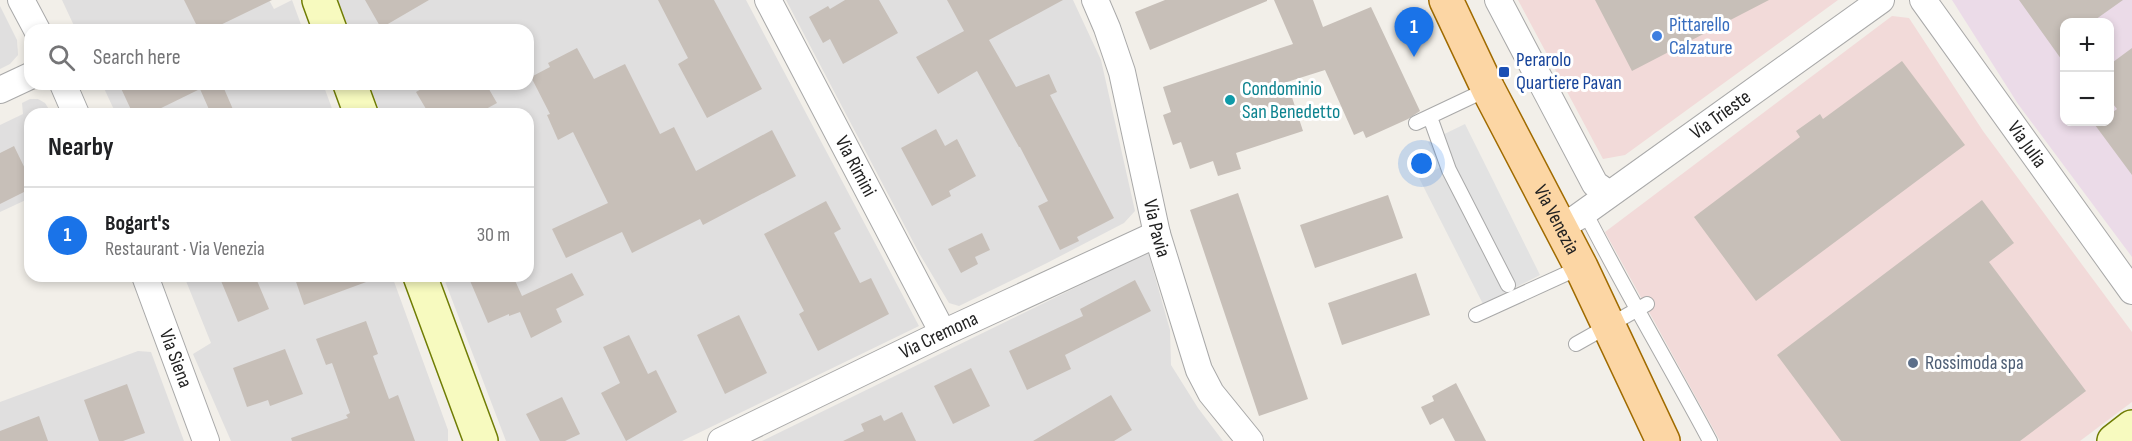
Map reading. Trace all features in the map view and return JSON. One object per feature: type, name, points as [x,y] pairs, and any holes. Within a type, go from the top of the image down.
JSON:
[{"type":"main road","name":"Via Venezia","points":[[1446,0],[1488,89],[1573,219],[1581,267],[1631,313],[1663,441]]},
{"type":"street","points":[[21,0],[34,24]]},
{"type":"street","points":[[319,0],[328,24]]},
{"type":"street","name":"Via Rimini","points":[[768,0],[943,333]]},
{"type":"street","name":"Via Pavia","points":[[1095,0],[1122,72],[1157,234],[1199,370],[1211,393],[1250,441]]},
{"type":"street","points":[[1498,0],[1595,184],[1610,194]]},
{"type":"street","name":"Via Trieste","points":[[1573,219],[1881,0]]},
{"type":"street","name":"Via Julia","points":[[1923,0],[2132,291]]},
{"type":"street","points":[[0,90],[24,79]]},
{"type":"street","points":[[66,90],[73,108]]},
{"type":"street","points":[[352,90],[359,108]]},
{"type":"street","name":"Via Cremona","points":[[721,441],[943,333],[1157,234]]},
{"type":"street","name":"Via Siena","points":[[147,282],[206,441]]},
{"type":"street","points":[[422,282],[481,441]]},
{"type":"street","points":[[2114,441],[2132,428]]},
{"type":"lane","points":[[1416,123],[1488,89]]},
{"type":"lane","points":[[1430,117],[1449,170],[1508,285]]},
{"type":"lane","points":[[1573,219],[1631,313],[1670,367],[1710,441]]},
{"type":"lane","points":[[1476,315],[1581,267]]},
{"type":"lane","points":[[1576,344],[1631,313]]},
{"type":"shaded area","points":[[62,0],[269,0],[274,9],[292,0],[301,24],[73,24]]},
{"type":"shaded area","points":[[337,0],[746,0],[919,326],[682,441],[506,441],[445,282],[534,282],[534,108],[379,108],[371,90],[534,90],[534,24],[347,24]]},
{"type":"shaded area","points":[[786,0],[1073,0],[1101,60],[1135,211],[1124,223],[1047,263],[959,306],[949,303],[919,253]]},
{"type":"shaded area","points":[[1518,0],[1838,0],[1625,155],[1603,159]]},
{"type":"shaded area","points":[[1952,0],[2132,0],[2132,257],[2018,104]]},
{"type":"shaded area","points":[[0,6],[17,40],[18,55],[10,64],[0,69]]},
{"type":"shaded area","points":[[1892,16],[1909,18],[1983,131],[2132,332],[2132,402],[2080,441],[1720,441],[1605,232]]},
{"type":"shaded area","points":[[105,90],[325,90],[332,108],[113,108]]},
{"type":"shaded area","points":[[30,99],[38,99],[48,108],[24,108],[24,201],[0,212],[0,125],[23,114],[22,103]]},
{"type":"shaded area","points":[[1465,124],[1540,275],[1483,304],[1419,178],[1441,167],[1428,142]]},
{"type":"shaded area","points":[[1148,252],[1170,330],[1171,365],[1198,408],[1223,441],[762,441]]},
{"type":"shaded area","points":[[186,282],[394,282],[448,430],[448,441],[231,441],[193,354],[211,343]]},
{"type":"shaded area","points":[[138,351],[151,352],[184,441],[0,441],[0,402]]},
{"type":"building","points":[[184,0],[272,0],[222,24],[196,24]]},
{"type":"building","points":[[365,0],[429,0],[388,24],[379,24]]},
{"type":"building","points":[[658,0],[714,0],[762,89],[707,118],[678,64],[688,58]]},
{"type":"building","points":[[845,0],[879,0],[898,33],[843,64],[830,39],[823,43],[809,17],[828,6],[830,9]]},
{"type":"building","points":[[947,0],[1063,0],[989,40],[1016,87],[1049,74],[1057,92],[1050,95],[1114,218],[1077,237],[1079,241],[1060,250],[1038,206],[1048,201],[977,71],[938,94],[916,57],[964,31]]},
{"type":"building","points":[[1165,0],[1267,1],[1150,50],[1135,12]]},
{"type":"building","points":[[1274,0],[1313,0],[1323,27],[1371,7],[1420,111],[1366,138],[1363,131],[1354,135],[1325,70],[1287,82],[1303,131],[1236,153],[1241,169],[1218,176],[1213,161],[1190,169],[1181,142],[1173,145],[1163,115],[1171,112],[1163,87],[1293,44]]},
{"type":"building","name":"Pittarello Calzature","points":[[1595,0],[1769,0],[1632,71]]},
{"type":"building","points":[[2019,0],[2123,0],[2098,18],[2060,18],[2060,57]]},
{"type":"building","points":[[577,48],[594,79],[625,64],[660,134],[674,127],[696,171],[772,130],[796,176],[703,225],[700,219],[632,253],[622,232],[566,258],[552,229],[608,203],[573,132],[558,140],[547,115],[550,114],[534,83],[534,75],[550,67],[548,63]]},
{"type":"building","points":[[2132,48],[2132,175],[2096,126],[2114,126],[2114,111],[2117,109],[2114,105],[2114,61]]},
{"type":"building","points":[[1902,61],[1965,145],[1756,301],[1694,217],[1800,137],[1796,131],[1820,114],[1823,119]]},
{"type":"building","points":[[122,90],[198,90],[161,108],[130,108]]},
{"type":"building","points":[[200,90],[225,90],[232,108],[208,108]]},
{"type":"building","points":[[420,90],[489,90],[497,103],[488,108],[425,108],[416,92]]},
{"type":"building","points":[[936,129],[945,146],[957,139],[976,176],[949,191],[951,196],[932,206],[901,148]]},
{"type":"building","points":[[14,146],[24,167],[24,192],[0,204],[0,153]]},
{"type":"building","points":[[1238,193],[1308,399],[1259,416],[1190,210]]},
{"type":"building","points":[[1388,195],[1403,238],[1315,268],[1300,225]]},
{"type":"building","points":[[1982,200],[2014,243],[1989,262],[2086,391],[2020,441],[1841,441],[1777,355]]},
{"type":"building","points":[[826,201],[841,229],[834,233],[860,283],[871,278],[889,314],[818,351],[799,314],[804,311],[764,234]]},
{"type":"building","points":[[982,233],[990,250],[975,257],[978,264],[961,273],[948,249]]},
{"type":"building","points":[[572,273],[584,295],[556,309],[562,322],[531,338],[520,312],[488,323],[471,282],[516,282],[522,296]]},
{"type":"building","points":[[1416,273],[1430,315],[1342,345],[1328,303]]},
{"type":"building","points":[[1135,280],[1151,311],[1065,355],[1071,369],[1027,390],[1009,351],[1083,316],[1080,309]]},
{"type":"building","points":[[221,282],[258,282],[269,309],[238,322]]},
{"type":"building","points":[[296,282],[366,282],[304,305]]},
{"type":"building","points":[[739,315],[767,373],[725,394],[697,335]]},
{"type":"building","points":[[366,321],[378,354],[373,356],[389,399],[398,395],[415,441],[292,441],[291,438],[348,418],[346,415],[350,413],[332,363],[326,365],[316,339]]},
{"type":"building","points":[[629,335],[648,374],[656,370],[677,412],[626,441],[601,393],[620,383],[603,347]]},
{"type":"building","points":[[285,349],[303,394],[270,406],[268,400],[247,407],[233,368]]},
{"type":"building","points":[[971,368],[990,406],[953,424],[934,386]]},
{"type":"building","points":[[1456,383],[1486,441],[1455,441],[1443,418],[1430,425],[1421,407],[1434,401],[1432,396]]},
{"type":"building","points":[[127,384],[145,433],[123,441],[99,441],[84,400]]},
{"type":"building","points":[[1111,395],[1132,430],[1114,441],[1033,441]]},
{"type":"building","points":[[562,397],[580,434],[565,441],[540,441],[526,414]]},
{"type":"building","points":[[902,412],[916,441],[843,441],[864,431],[861,424],[881,415],[884,421]]},
{"type":"building","points":[[39,416],[48,441],[0,441],[0,431]]},
{"type":"place","name":"Pittarello Calzature","points":[[1657,36]]},
{"type":"place","name":"Bogart's","points":[[1414,57]]},
{"type":"place","name":"Perarolo Quartiere Pavan","points":[[1504,72]]},
{"type":"place","name":"Condominio San Benedetto","points":[[1230,100]]},
{"type":"place","name":"Rossimoda spa","points":[[1913,363]]}]
